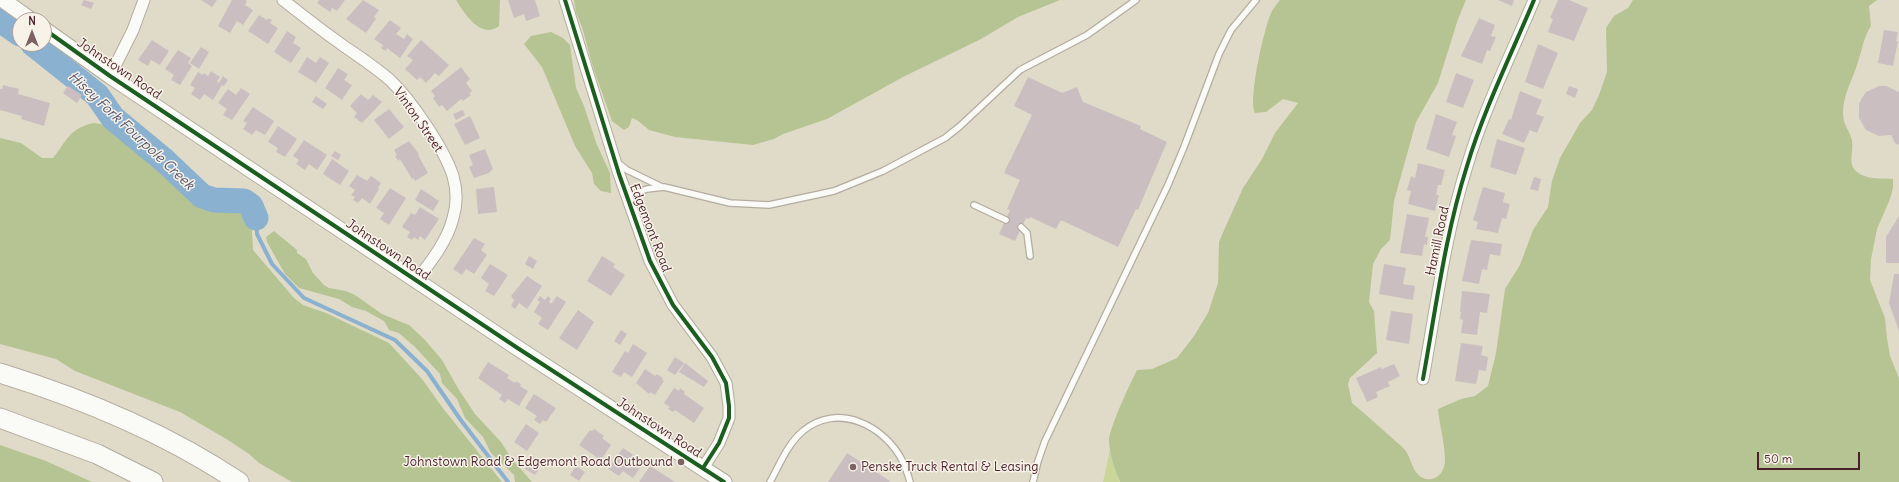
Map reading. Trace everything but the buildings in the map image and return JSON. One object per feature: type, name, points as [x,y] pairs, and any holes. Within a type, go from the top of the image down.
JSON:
[{"type":"highway","points":[[0,373],[50,389],[113,414],[172,442],[239,482]]},
{"type":"highway","points":[[0,418],[97,454],[152,482]]},
{"type":"street","points":[[3,0],[20,12]]},
{"type":"street","points":[[110,76],[133,30],[144,0]]},
{"type":"street","name":"Vinton Street","points":[[283,0],[373,66],[391,82],[410,103],[445,158],[453,176],[456,190],[453,219],[448,232],[416,280]]},
{"type":"street","name":"Edgemont Road","points":[[565,0],[641,240],[661,284],[688,328],[712,357],[726,383],[730,406],[729,418],[719,443],[704,468]]},
{"type":"street","name":"Hamill Road","points":[[1423,379],[1450,229],[1466,166],[1491,101],[1534,0]]},
{"type":"street","name":"Johnstown Road","points":[[52,35],[110,76],[416,280],[724,482]]},
{"type":"lane","points":[[615,160],[627,170],[664,187],[730,203],[769,205],[807,198],[853,184],[920,153],[945,138],[959,127],[1020,70],[1087,35],[1136,0]]},
{"type":"lane","points":[[1033,482],[1045,441],[1184,147],[1219,54],[1231,30],[1256,0]]},
{"type":"lane","points":[[626,196],[647,189],[664,187]]},
{"type":"lane","points":[[974,205],[1006,220]]},
{"type":"lane","points":[[1022,227],[1027,233],[1030,256]]},
{"type":"lane","points":[[770,482],[790,446],[801,432],[814,422],[826,418],[841,417],[856,419],[885,437],[904,462],[910,482]]},
{"type":"green space","points":[[456,0],[500,0],[499,26],[486,30],[480,27],[468,18]]},
{"type":"green space","points":[[574,0],[1060,0],[1018,17],[981,39],[903,77],[827,119],[783,134],[774,139],[753,145],[675,137],[649,130],[637,120],[632,118],[629,127],[624,130],[612,121],[593,67],[582,27],[576,13]]},
{"type":"green space","points":[[1280,0],[1466,0],[1458,19],[1438,83],[1416,122],[1394,201],[1390,240],[1381,249],[1373,264],[1369,302],[1374,311],[1377,353],[1350,378],[1348,384],[1352,403],[1404,448],[1419,476],[1427,479],[1433,479],[1441,473],[1445,462],[1438,409],[1461,399],[1475,396],[1488,386],[1496,353],[1505,289],[1520,265],[1533,230],[1548,207],[1552,181],[1560,158],[1580,123],[1592,110],[1599,95],[1607,72],[1606,28],[1614,16],[1628,8],[1633,0],[1877,0],[1869,6],[1871,26],[1864,40],[1847,92],[1843,114],[1844,121],[1852,141],[1852,165],[1854,169],[1861,175],[1874,178],[1893,179],[1893,188],[1890,199],[1877,229],[1871,259],[1870,280],[1885,318],[1890,356],[1899,378],[1899,482],[1120,482],[1111,456],[1109,440],[1116,415],[1137,370],[1152,369],[1177,358],[1194,336],[1208,313],[1218,283],[1219,242],[1225,228],[1243,188],[1262,159],[1275,133],[1298,103],[1283,99],[1266,112],[1255,113],[1253,105],[1255,79],[1268,21],[1272,11]]},
{"type":"green space","points":[[551,32],[563,38],[570,45],[576,88],[584,106],[597,145],[610,173],[611,193],[601,191],[594,184],[592,173],[575,146],[542,67],[524,44],[531,36]]},
{"type":"green space","points":[[94,123],[109,127],[124,134],[138,144],[190,193],[207,206],[239,209],[251,215],[253,250],[294,298],[303,305],[326,313],[389,343],[422,379],[442,407],[502,482],[292,482],[259,463],[249,454],[228,440],[180,412],[75,371],[56,359],[0,344],[0,138],[21,143],[42,158],[53,158],[69,136],[79,128]]},
{"type":"green space","points":[[274,231],[297,250],[297,253],[306,259],[313,273],[324,285],[329,288],[346,291],[355,295],[382,314],[409,325],[425,340],[442,360],[475,414],[501,442],[512,459],[532,482],[515,482],[514,475],[491,453],[483,437],[465,418],[457,399],[442,383],[440,374],[415,347],[399,333],[389,330],[384,321],[366,311],[352,307],[339,299],[299,288],[285,274],[267,242],[266,237]]},
{"type":"green space","points":[[0,445],[46,461],[92,482],[0,482]]},
{"type":"green space","points":[[1110,450],[1119,481],[1120,482],[1103,482]]},
{"type":"waterway","name":"Hisey Fork Fourpole Creek","points":[[0,20],[12,28]]},
{"type":"waterway","name":"Hisey Fork Fourpole Creek","points":[[43,52],[97,95],[113,118],[165,161],[202,196],[214,200],[244,201],[251,206],[256,218]]},
{"type":"waterway","name":"Hisey Fork Fourpole Creek","points":[[256,218],[257,234],[272,264],[304,298],[395,340],[427,371],[460,419],[508,482]]},
{"type":"cycle path","points":[[565,0],[619,174],[650,261],[673,305],[712,357],[726,383],[729,418],[719,443],[703,468]]},
{"type":"cycle path","points":[[1423,379],[1447,245],[1459,192],[1481,124],[1534,0]]},
{"type":"cycle path","points":[[52,35],[110,76],[516,347],[724,482]]},
{"type":"place","name":"Johnstown Road & Edgemont Road Outbound","points":[[681,462]]},
{"type":"place","name":"Penske Truck Rental & Leasing","points":[[853,467]]}]
